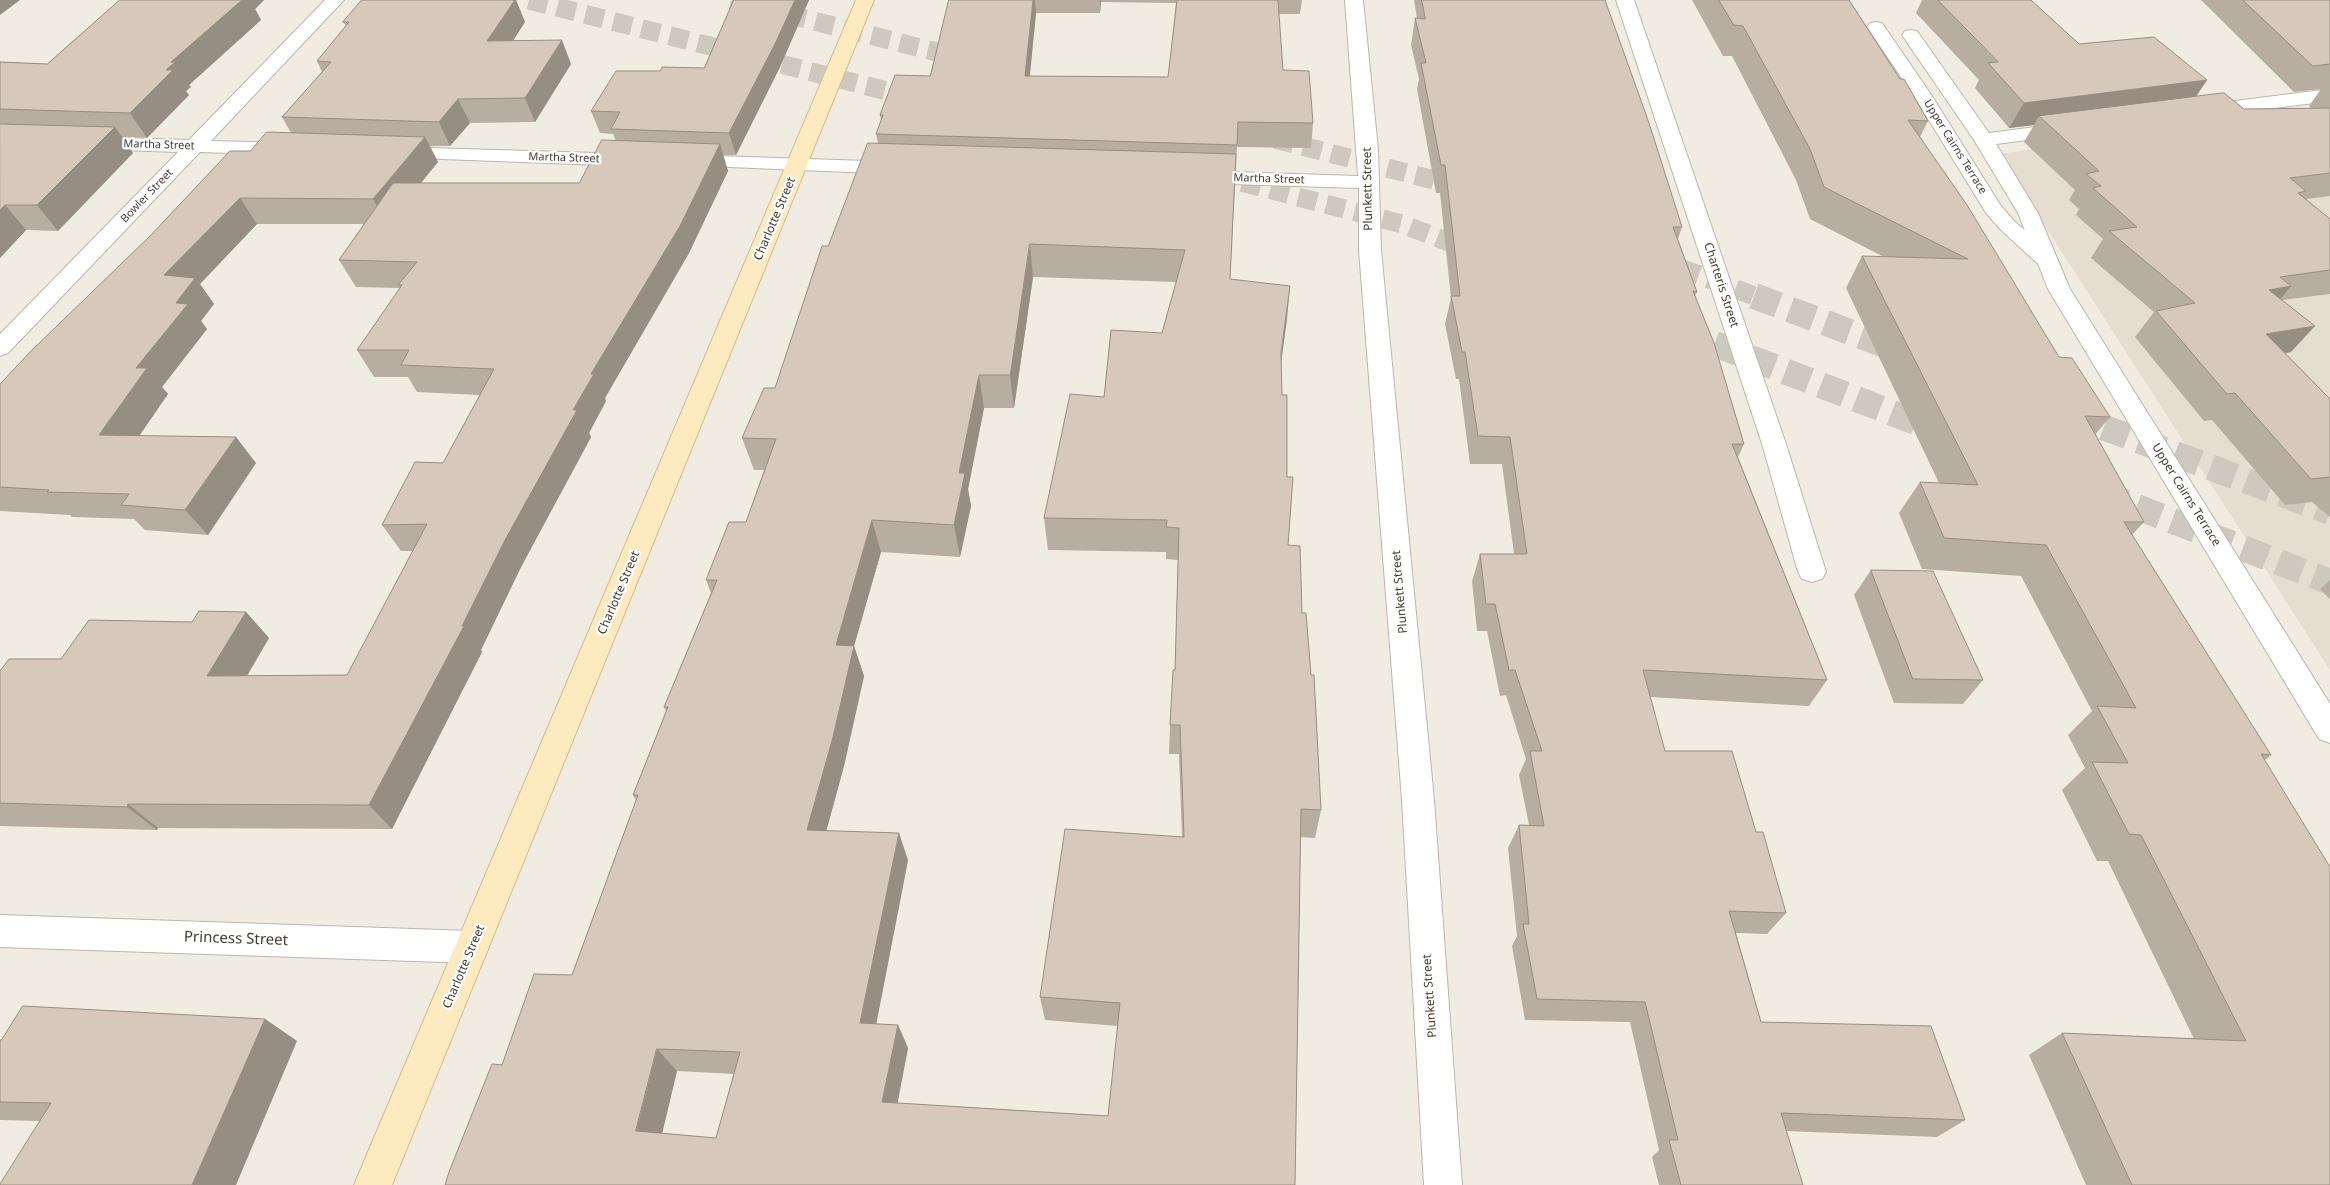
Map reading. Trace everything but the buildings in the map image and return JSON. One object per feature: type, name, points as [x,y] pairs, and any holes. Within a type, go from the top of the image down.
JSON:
[{"type":"street","name":"Bowler Street","points":[[0,348],[335,0]]},
{"type":"street","name":"Charlotte Street","points":[[373,1185],[865,0]]},
{"type":"street","name":"Plunkett Street","points":[[1354,0],[1368,149],[1370,250],[1418,800],[1444,1185]]},
{"type":"street","name":"Charteris Street","points":[[1625,0],[1772,438],[1812,572]]},
{"type":"street","name":"Upper Cairns Terrace","points":[[1876,27],[1918,88],[1993,209],[2008,226],[2045,258]]},
{"type":"street","name":"Upper Cairns Terrace","points":[[1911,34],[1984,140],[2028,213],[2059,289],[2330,730]]},
{"type":"street","points":[[2185,114],[2330,95]]},
{"type":"street","points":[[1984,140],[2089,126]]},
{"type":"street","name":"Martha Street","points":[[68,143],[313,150]]},
{"type":"street","name":"Martha Street","points":[[372,152],[920,168]]},
{"type":"street","name":"Martha Street","points":[[1177,176],[1368,182]]},
{"type":"street","name":"Princess Street","points":[[0,931],[472,947]]},
{"type":"shaded area","points":[[2330,106],[2330,670],[1999,154]]},
{"type":"tunnel","points":[[529,0],[926,101]]},
{"type":"tunnel","points":[[731,0],[972,61]]},
{"type":"tunnel","points":[[1275,139],[1469,189]]},
{"type":"tunnel","points":[[1214,175],[1402,224],[1480,254]]},
{"type":"tunnel","points":[[1654,258],[1757,297]]},
{"type":"tunnel","points":[[1754,296],[1906,353]]},
{"type":"tunnel","points":[[1679,330],[1944,433]]},
{"type":"tunnel","points":[[2068,414],[2330,512]]},
{"type":"tunnel","points":[[2101,493],[2330,582]]}]
